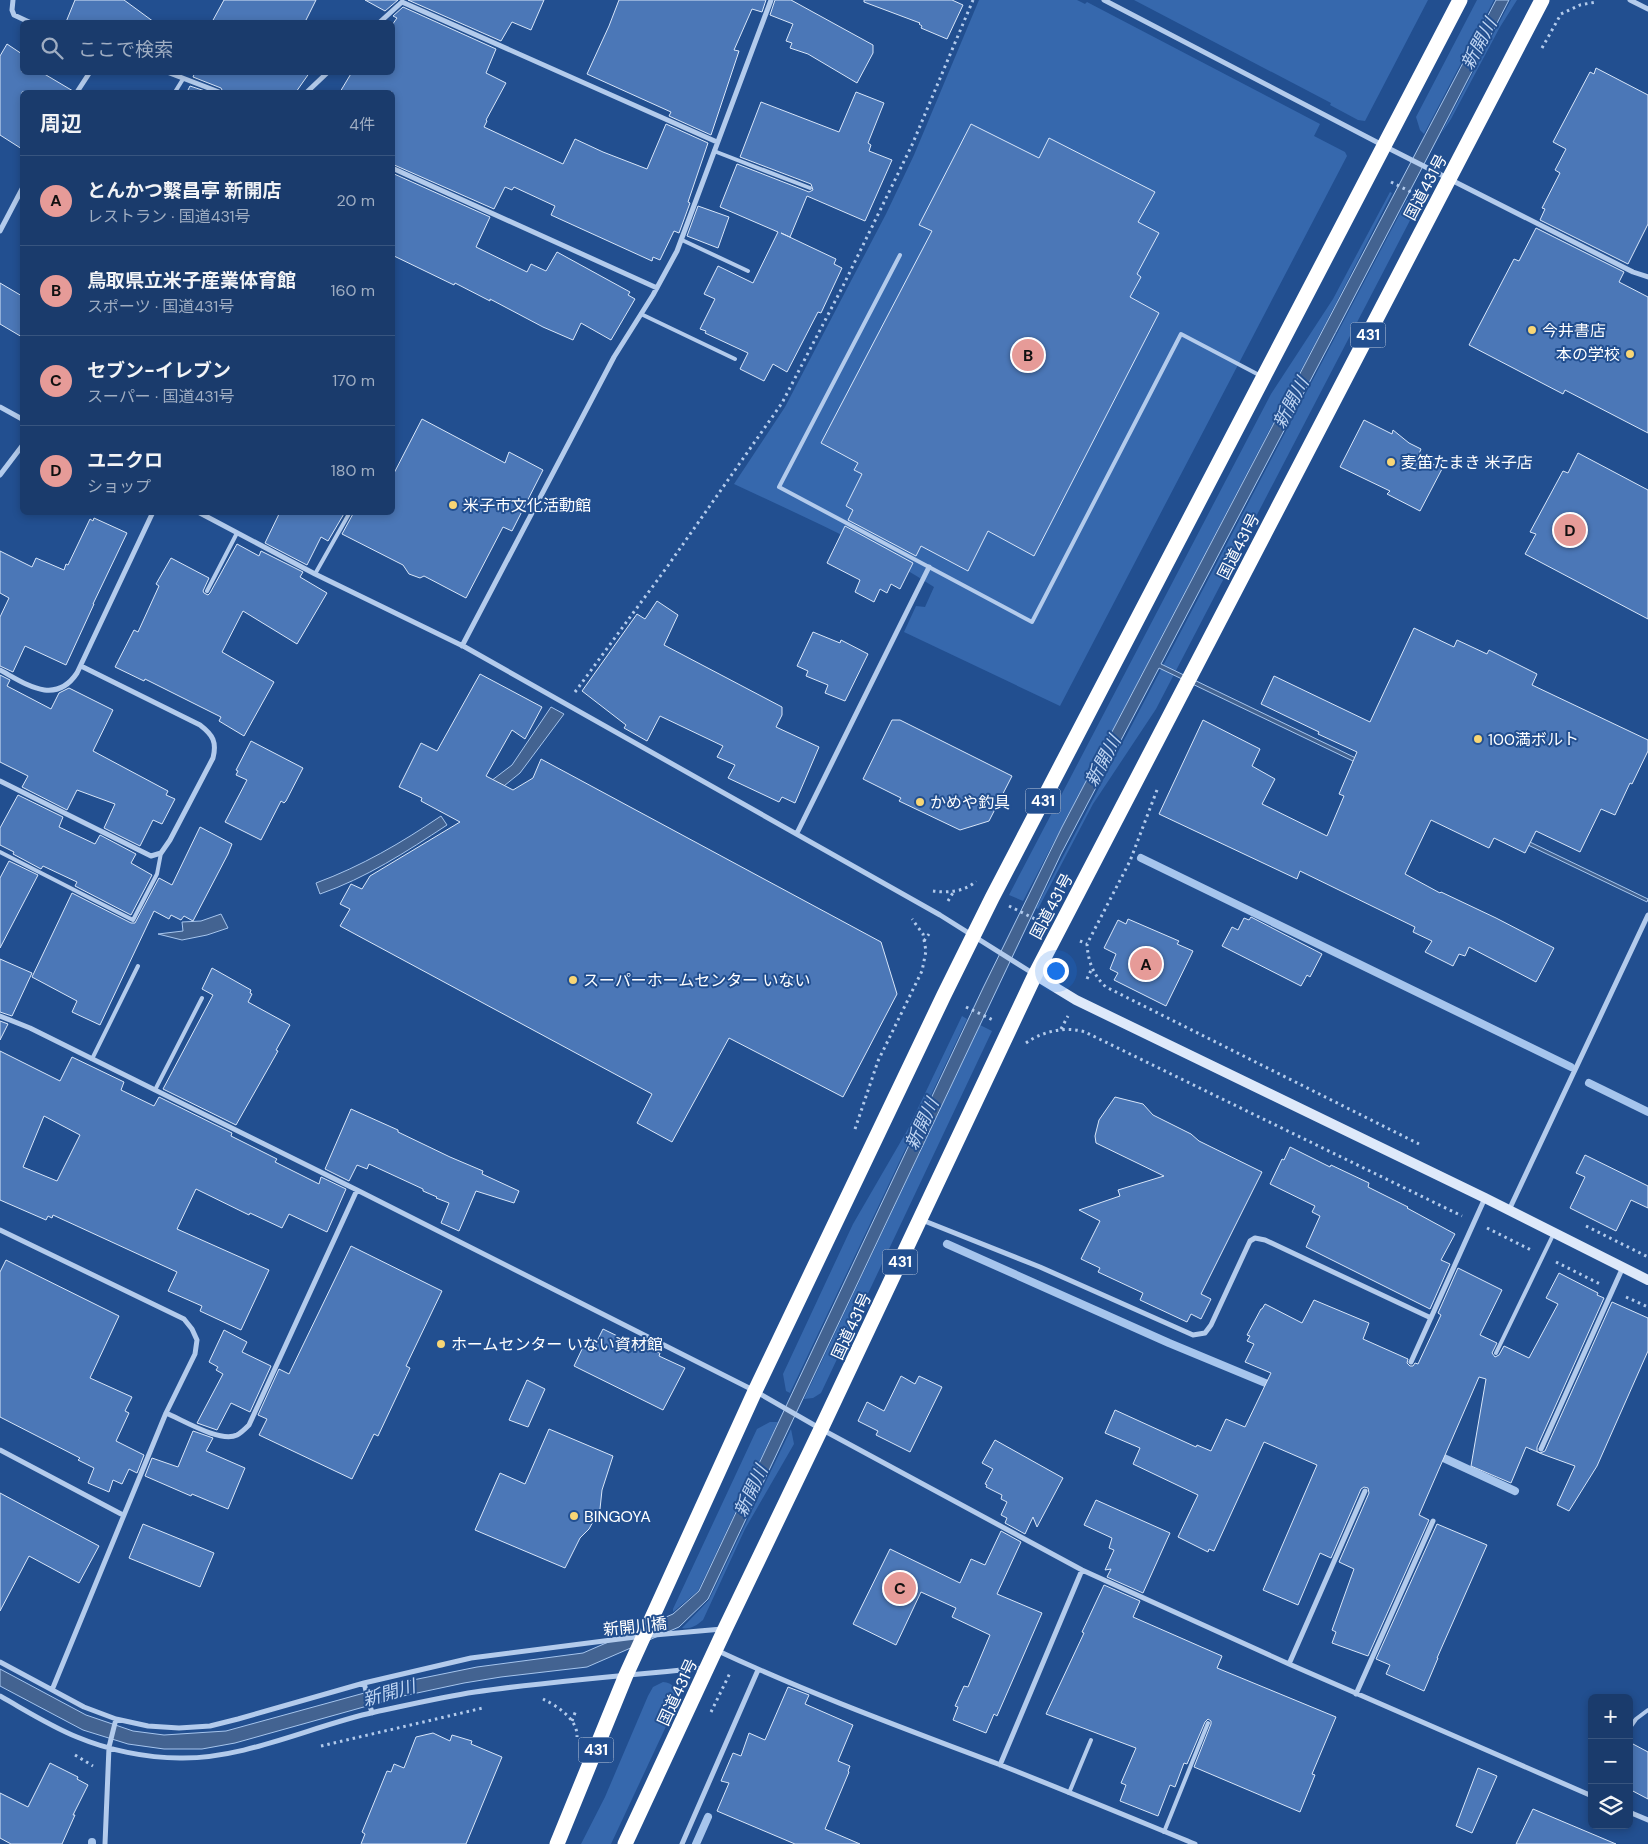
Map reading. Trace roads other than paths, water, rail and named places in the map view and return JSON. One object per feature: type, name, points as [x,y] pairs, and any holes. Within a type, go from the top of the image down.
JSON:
[{"type":"highway","name":"431","points":[[557,1844],[652,1616],[972,937],[1264,378],[1388,148],[1460,0]]},
{"type":"highway","name":"国道431号","points":[[625,1844],[818,1427],[920,1219],[1029,971],[1194,669],[1445,177],[1542,0]]},
{"type":"street","points":[[13,0],[14,15],[22,20]]},
{"type":"street","points":[[462,646],[614,357],[657,288],[682,240],[771,0]]},
{"type":"street","points":[[1104,0],[1388,148],[1633,272],[1648,277]]},
{"type":"street","points":[[1630,0],[1648,9]]},
{"type":"street","points":[[382,20],[401,1],[717,142]]},
{"type":"street","points":[[77,90],[88,75]]},
{"type":"street","points":[[175,75],[214,90]]},
{"type":"street","points":[[309,90],[325,75]]},
{"type":"street","points":[[395,169],[657,288]]},
{"type":"street","points":[[0,231],[20,193]]},
{"type":"street","points":[[0,407],[20,418]]},
{"type":"street","points":[[0,475],[20,449]]},
{"type":"street","points":[[0,670],[31,687],[49,691],[63,688],[71,682],[81,666],[152,515]]},
{"type":"street","points":[[204,515],[315,574],[462,646],[940,915],[972,937],[1076,1000],[1485,1198],[1648,1280]]},
{"type":"street","points":[[796,833],[929,567]]},
{"type":"street","points":[[0,781],[151,856],[157,856],[161,853],[170,840],[213,758],[216,747],[214,738],[200,725],[81,666]]},
{"type":"street","points":[[1509,1210],[1648,915]]},
{"type":"street","points":[[0,1016],[30,1028],[357,1190],[758,1393],[1082,1570],[1356,1694],[1588,1794]]},
{"type":"street","points":[[166,1413],[212,1434],[227,1437],[238,1435],[249,1425],[357,1190]]},
{"type":"street","points":[[1411,1362],[1485,1198]]},
{"type":"street","points":[[920,1219],[1040,1267],[1193,1335],[1205,1332],[1210,1325],[1250,1241],[1255,1238],[1265,1240],[1431,1318]]},
{"type":"street","points":[[0,1230],[184,1319],[192,1329],[197,1340],[196,1354],[166,1413],[52,1690]]},
{"type":"street","points":[[1541,1449],[1623,1267]]},
{"type":"street","points":[[0,1450],[123,1515]]},
{"type":"street","points":[[1289,1664],[1365,1491]]},
{"type":"street","points":[[1356,1694],[1433,1521]]},
{"type":"street","points":[[1000,1765],[1082,1570]]},
{"type":"street","name":"新開川橋","points":[[0,1662],[84,1707],[115,1721],[179,1728],[210,1726],[364,1683],[471,1658],[643,1636],[725,1629]]},
{"type":"street","points":[[715,1650],[758,1670],[870,1716],[1000,1765],[1195,1844]]},
{"type":"street","points":[[0,1696],[77,1737],[110,1744],[144,1755],[181,1758],[216,1755],[248,1748],[371,1711],[474,1692],[708,1668]]},
{"type":"street","points":[[682,1844],[758,1670]]},
{"type":"street","points":[[364,1683],[371,1711]]},
{"type":"street","points":[[105,1844],[110,1744],[115,1721]]},
{"type":"street","points":[[1633,1814],[1648,1820]]},
{"type":"lane","points":[[175,90],[183,78]]},
{"type":"lane","points":[[714,151],[810,188]]},
{"type":"lane","points":[[682,240],[748,271]]},
{"type":"lane","points":[[900,255],[779,487],[1032,622],[1181,334],[1264,378]]},
{"type":"lane","points":[[641,314],[735,359]]},
{"type":"lane","points":[[315,574],[348,515]]},
{"type":"lane","points":[[207,591],[237,533]]},
{"type":"lane","points":[[0,852],[133,920],[157,874],[161,853]]},
{"type":"lane","points":[[92,1059],[138,966]]},
{"type":"lane","points":[[155,1090],[202,998]]},
{"type":"lane","points":[[1496,1352],[1554,1233]]},
{"type":"lane","points":[[1633,1723],[1648,1710]]},
{"type":"lane","points":[[1164,1832],[1208,1723]]},
{"type":"lane","points":[[1069,1793],[1091,1740]]},
{"type":"water","name":"新開川","points":[[1496,0],[1509,0],[1161,664],[1648,899],[1647,902],[1159,668],[1061,854],[708,1599],[679,1627],[587,1667],[464,1683],[403,1696],[235,1743],[202,1749],[164,1749],[128,1744],[83,1730],[0,1686],[0,1669],[86,1715],[133,1731],[164,1735],[226,1731],[408,1681],[477,1667],[583,1653],[673,1614],[699,1591],[983,988],[1062,827]]},
{"type":"water","points":[[551,707],[564,714],[520,773],[494,794],[487,784],[512,765]]},
{"type":"water","points":[[441,816],[447,825],[432,835],[370,872],[320,894],[316,883],[381,853]]},
{"type":"water","points":[[221,914],[228,928],[207,935],[182,940],[158,934],[183,931],[182,922],[201,921]]},
{"type":"waterway","points":[[1141,858],[1571,1067]]},
{"type":"waterway","points":[[1589,1083],[1648,1112]]},
{"type":"waterway","points":[[947,1244],[1169,1343],[1275,1387]]},
{"type":"waterway","points":[[1435,1454],[1515,1491]]},
{"type":"waterway","points":[[696,1844],[708,1817]]},
{"type":"place","name":"今井書店","points":[[1532,330]]},
{"type":"place","name":"本の学校","points":[[1630,354]]},
{"type":"place","name":"鳥取県立米子産業体育館","points":[[1028,355]]},
{"type":"place","name":"麦笛たまき 米子店","points":[[1391,462]]},
{"type":"place","name":"米子市文化活動館","points":[[453,505]]},
{"type":"place","name":"ユニクロ","points":[[1570,530]]},
{"type":"place","name":"100満ボルト","points":[[1478,739]]},
{"type":"place","name":"かめや釣具","points":[[920,802]]},
{"type":"place","name":"とんかつ繫昌亭 新開店","points":[[1146,964]]},
{"type":"place","name":"スーパーホームセンター いない","points":[[573,980]]},
{"type":"place","name":"ホームセンター いない資材館","points":[[441,1344]]},
{"type":"place","name":"BINGOYA","points":[[574,1516]]},
{"type":"place","name":"セブン-イレブン","points":[[900,1588]]}]
